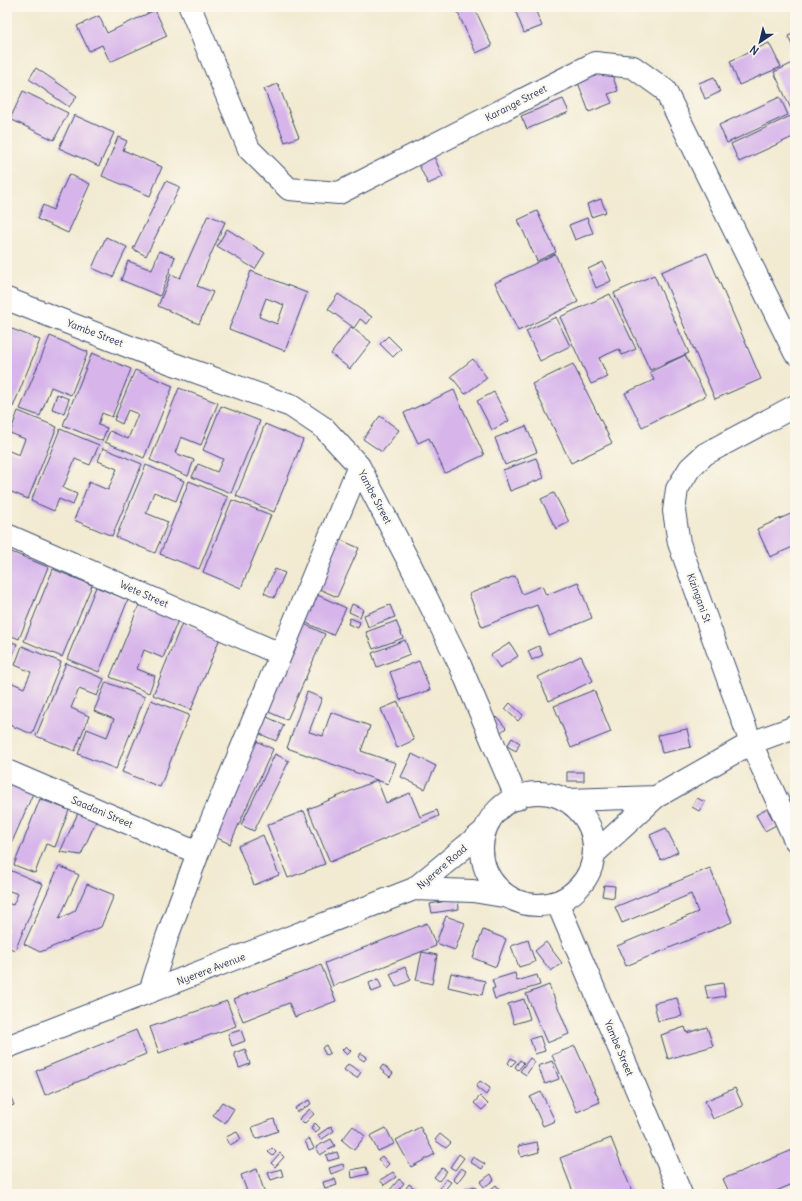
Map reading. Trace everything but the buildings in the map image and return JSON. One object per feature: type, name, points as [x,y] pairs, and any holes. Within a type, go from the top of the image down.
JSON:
[{"type":"street","name":"Karange Street","points":[[190,7],[249,150],[289,189],[339,193],[595,63],[633,67],[665,90],[795,353]]},
{"type":"street","name":"Yambe Street","points":[[7,299],[171,363],[291,406],[324,428],[359,466],[460,665],[517,799]]},
{"type":"street","name":"Kizingani St","points":[[795,406],[705,454],[690,468],[678,489],[674,511],[679,543],[751,743],[795,840]]},
{"type":"street","points":[[150,992],[167,937],[198,853],[359,466]]},
{"type":"street","name":"Wete Street","points":[[7,535],[280,654]]},
{"type":"street","points":[[656,797],[569,800],[541,791],[517,799],[495,811],[484,831],[482,856],[491,879],[509,897],[532,905],[557,902],[584,884],[595,853],[656,797],[751,743],[795,727]]},
{"type":"street","name":"Saadani Street","points":[[7,771],[198,853]]},
{"type":"street","points":[[569,800],[590,823],[595,853]]},
{"type":"street","name":"Nyerere Road","points":[[414,889],[484,831]]},
{"type":"street","name":"Nyerere Road","points":[[414,889],[473,891],[509,897]]},
{"type":"street","name":"Nyerere Avenue","points":[[7,1048],[414,889]]},
{"type":"street","name":"Yambe Street","points":[[557,902],[681,1194]]}]
